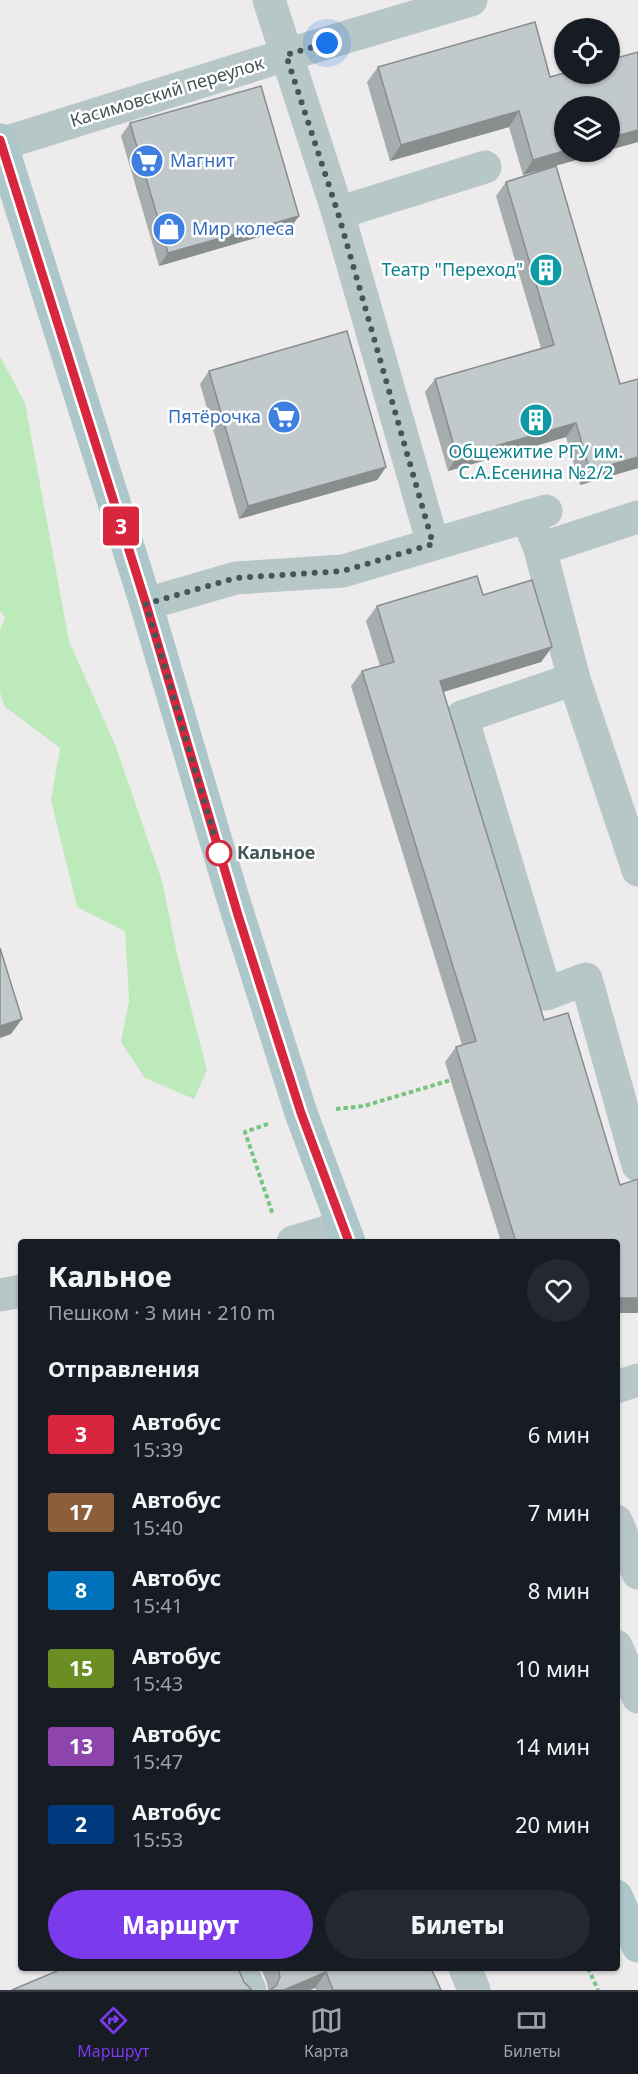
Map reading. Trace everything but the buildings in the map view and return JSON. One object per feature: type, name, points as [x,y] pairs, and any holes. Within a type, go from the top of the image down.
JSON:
[{"type":"main road","points":[[1,142],[146,604],[228,881],[301,1113],[346,1234]]},
{"type":"main road","points":[[620,1905],[638,1946]]},
{"type":"street","points":[[269,0],[338,213],[433,544]]},
{"type":"street","name":"Касимовский переулок","points":[[1,142],[471,0]]},
{"type":"street","points":[[338,213],[485,167]]},
{"type":"street","points":[[146,604],[236,578],[343,571],[537,514],[540,549],[574,679],[638,870]]},
{"type":"street","points":[[540,549],[638,517]]},
{"type":"street","points":[[574,679],[462,717],[546,994],[586,979],[638,1165]]},
{"type":"street","points":[[284,1231],[346,1234]]},
{"type":"street","points":[[0,1295],[18,1292]]},
{"type":"street","points":[[620,1386],[638,1380]]},
{"type":"street","points":[[620,1530],[638,1573]]},
{"type":"street","points":[[620,1655],[638,1697]]},
{"type":"street","points":[[241,1971],[250,1990]]},
{"type":"street","points":[[466,1971],[474,1990]]},
{"type":"path","points":[[284,1231],[245,1132],[301,1113],[364,1106],[451,1080]]},
{"type":"path","points":[[589,1971],[598,1990]]},
{"type":"green space","points":[[0,356],[25,403],[69,641],[116,747],[162,881],[178,958],[207,1070],[194,1099],[145,1078],[121,1042],[129,1001],[125,931],[77,907],[51,800],[60,748],[4,706],[0,692],[0,630],[5,618],[0,610]]},
{"type":"bus line","name":"3","points":[[0,140],[146,604],[238,915],[301,1113],[348,1239]]},
{"type":"place","name":"Магнит","points":[[147,161]]},
{"type":"place","name":"Мир колеса","points":[[169,229]]},
{"type":"place","name":"Театр \"Переход\"","points":[[546,270]]},
{"type":"place","name":"Пятёрочка","points":[[284,417]]},
{"type":"place","name":"Общежитие РГУ им. С.А.Есенина №2/2","points":[[536,420]]},
{"type":"place","name":"Кальное","points":[[219,853]]},
{"type":"route","points":[[219,853],[221,858],[146,604],[236,578],[343,571],[433,544],[338,213],[286,55],[327,43]]}]
